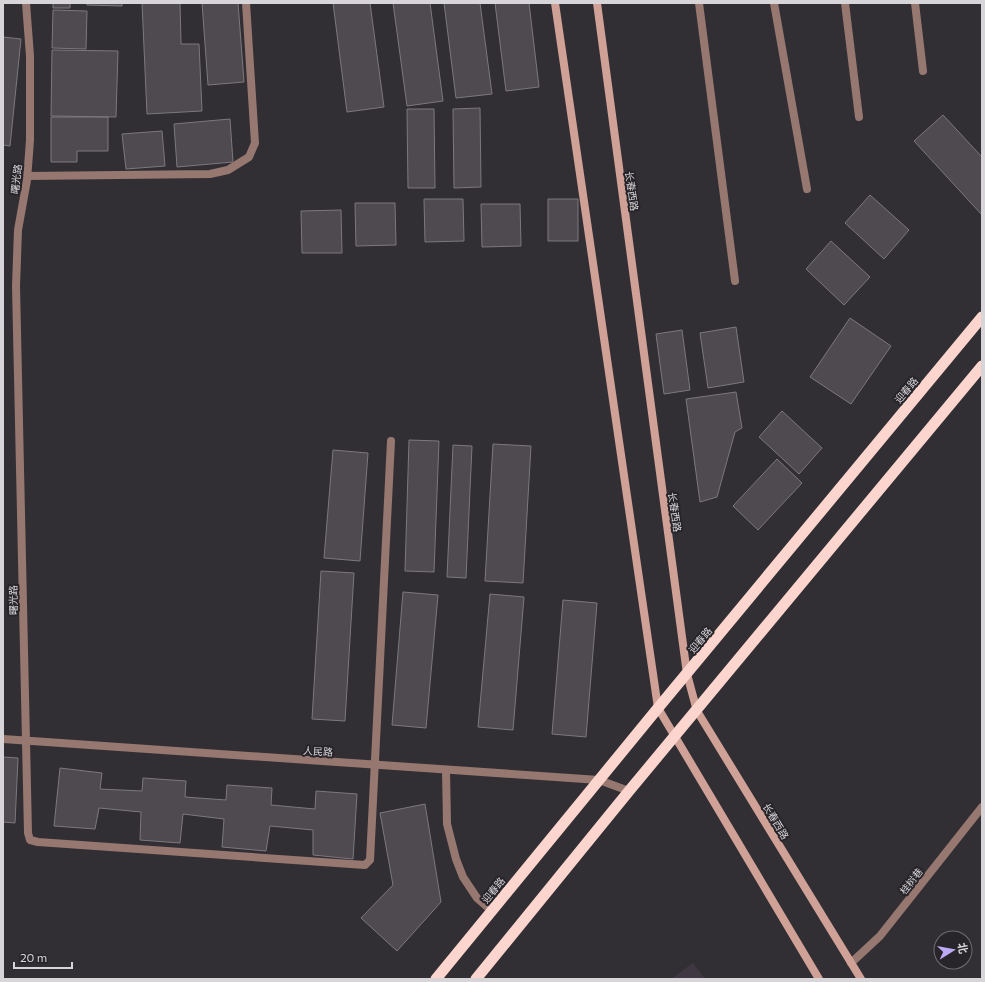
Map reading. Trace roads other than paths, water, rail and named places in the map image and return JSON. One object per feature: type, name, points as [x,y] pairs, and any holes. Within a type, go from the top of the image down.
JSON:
[{"type":"highway","name":"迎春路","points":[[436,979],[982,317]]},
{"type":"highway","points":[[476,979],[629,791],[982,366]]},
{"type":"main road","points":[[555,3],[658,708],[820,979]]},
{"type":"main road","name":"长春西路","points":[[596,3],[687,674],[697,711],[861,979]]},
{"type":"street","name":"曙光路","points":[[26,3],[30,56],[30,140],[28,176],[18,230],[16,286],[28,833],[30,840],[38,842],[365,866],[370,860],[374,765]]},
{"type":"street","points":[[28,176],[210,174],[228,170],[249,157],[255,143],[246,3]]},
{"type":"street","points":[[699,3],[735,281]]},
{"type":"street","points":[[774,3],[807,189]]},
{"type":"street","points":[[845,3],[859,117]]},
{"type":"street","points":[[915,3],[923,71]]},
{"type":"street","points":[[374,765],[391,441]]},
{"type":"street","name":"人民路","points":[[3,739],[599,780],[629,791]]},
{"type":"street","points":[[446,770],[447,824],[456,859],[463,877],[477,898],[492,911]]},
{"type":"street","name":"桂树巷","points":[[851,963],[880,936],[982,807]]}]
